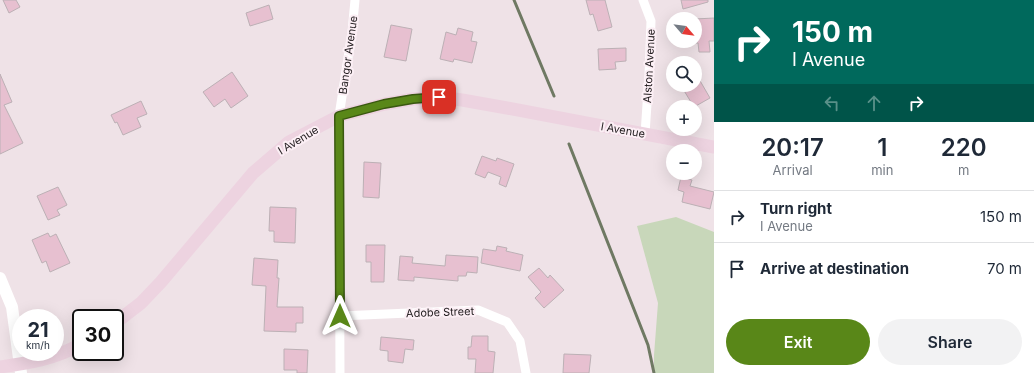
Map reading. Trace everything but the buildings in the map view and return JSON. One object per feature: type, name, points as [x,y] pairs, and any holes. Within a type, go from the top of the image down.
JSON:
[{"type":"main road","name":"I Avenue","points":[[124,316],[141,302],[161,282],[253,173],[289,142],[339,116],[384,104],[413,99],[439,97],[714,146]]},
{"type":"main road","points":[[0,367],[21,369],[72,348]]},
{"type":"street","name":"Bangor Avenue","points":[[340,373],[339,116],[352,32],[355,0]]},
{"type":"street","name":"Alston Avenue","points":[[643,0],[651,21],[645,134]]},
{"type":"street","points":[[0,278],[12,307],[21,369]]},
{"type":"street","name":"Adobe Street","points":[[340,316],[478,310],[507,322],[520,341],[526,373]]},
{"type":"green space","points":[[676,217],[714,232],[714,373],[654,373],[658,303],[637,226]]},
{"type":"waterway","points":[[514,0],[554,96]]},
{"type":"waterway","points":[[569,144],[648,345],[654,373]]},
{"type":"route","points":[[340,316],[339,116],[384,104],[413,99],[439,97]]}]
